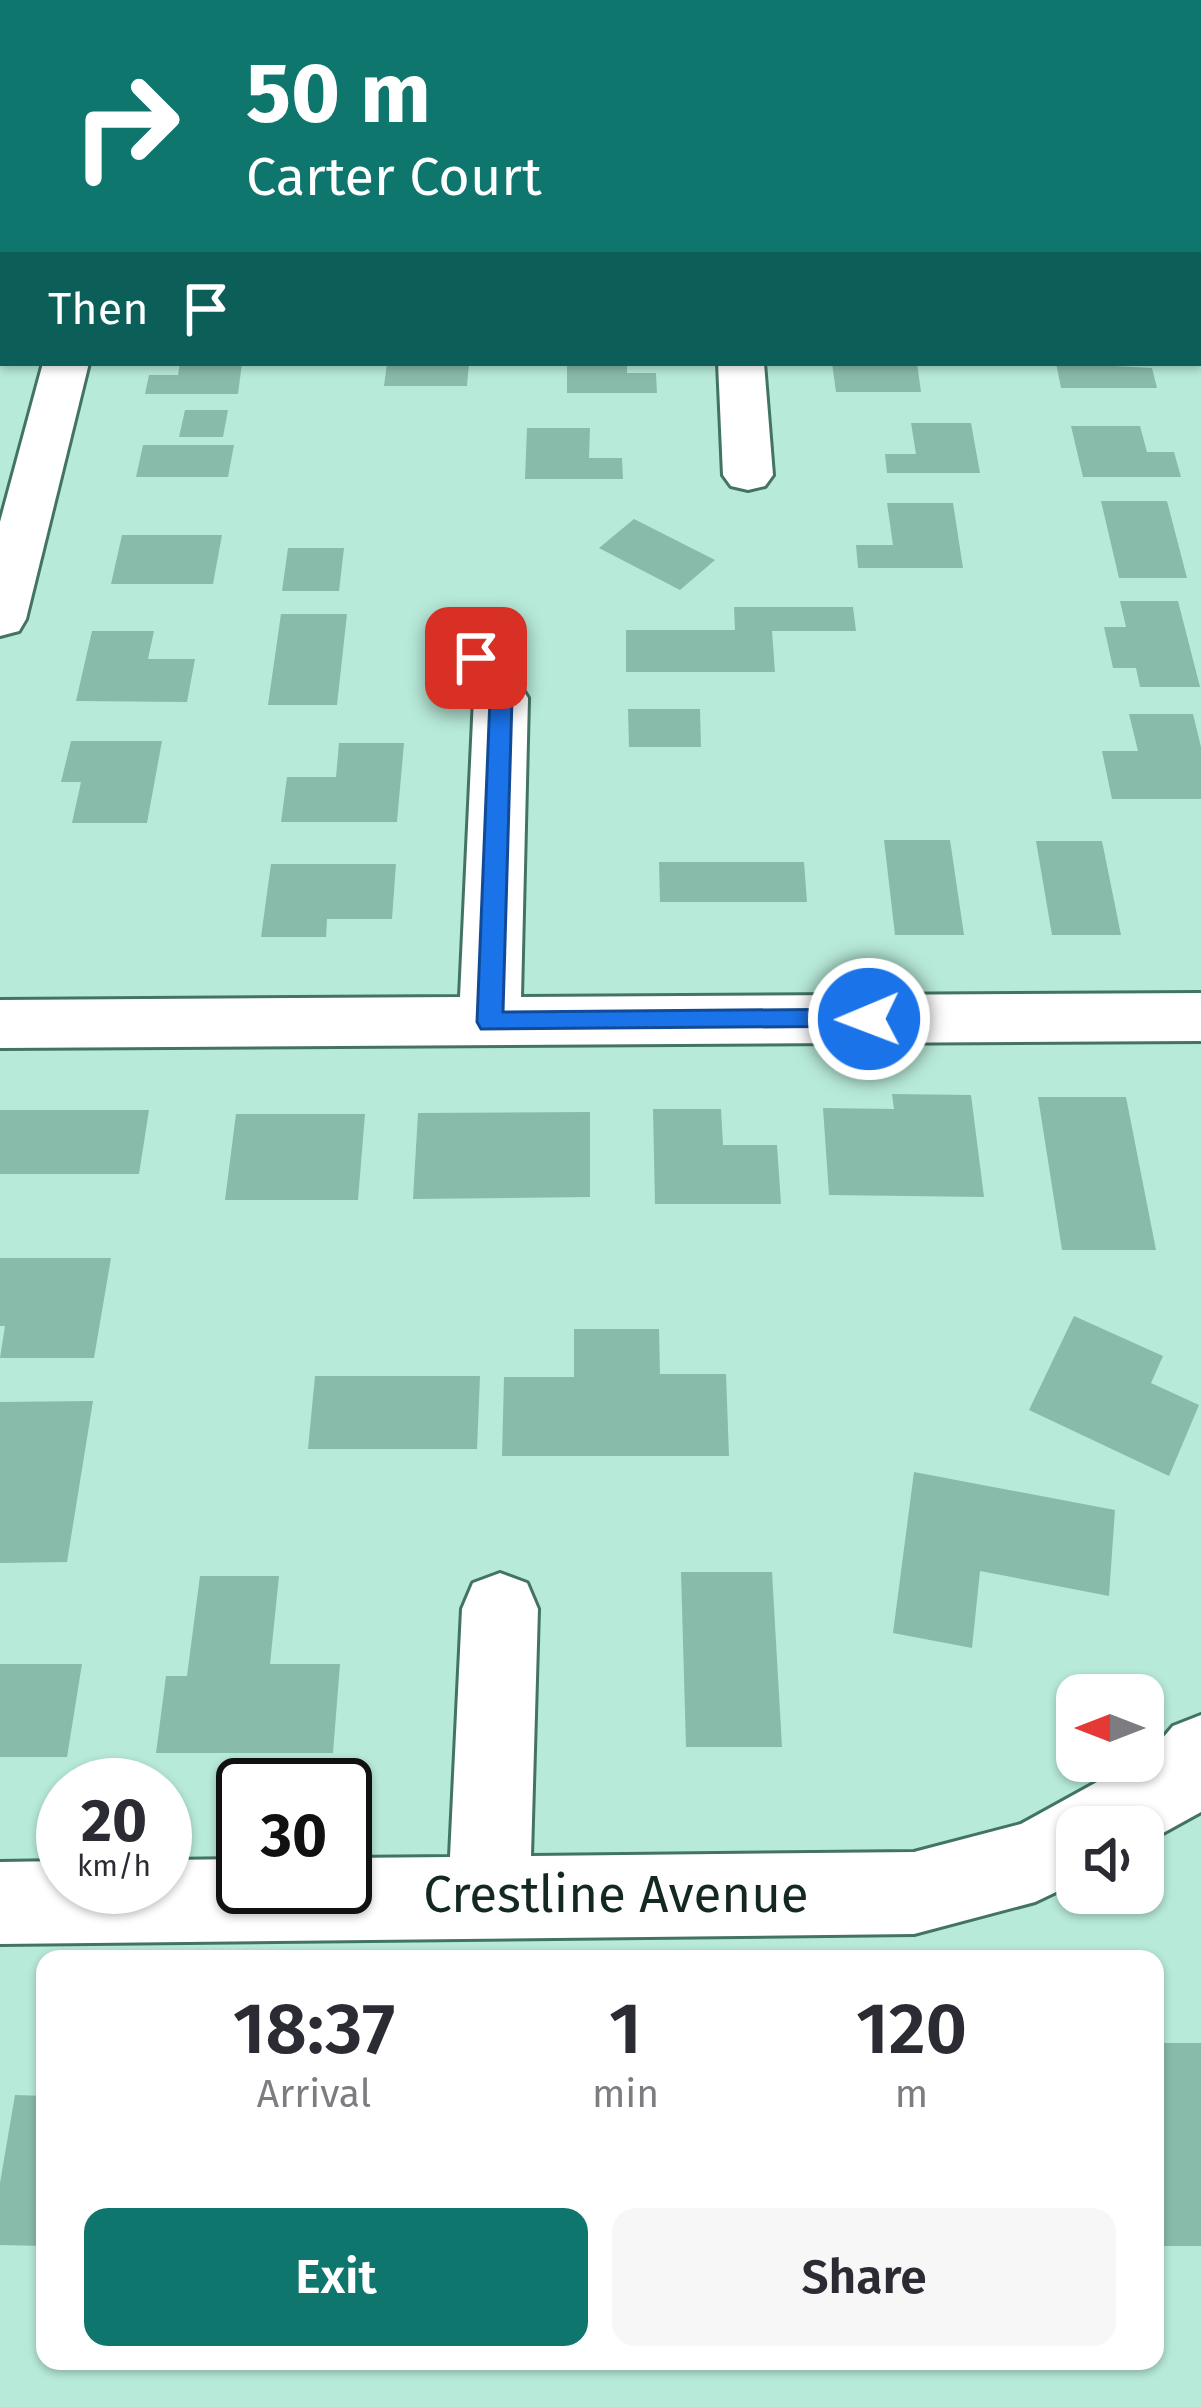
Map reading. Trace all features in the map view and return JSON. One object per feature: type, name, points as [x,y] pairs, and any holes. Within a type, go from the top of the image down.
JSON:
[{"type":"street","points":[[0,619],[65,366]]},
{"type":"street","points":[[741,366],[748,475]]},
{"type":"street","points":[[476,658],[501,698],[490,1022]]},
{"type":"street","points":[[0,1024],[1201,1017]]},
{"type":"street","points":[[489,1896],[500,1609]]},
{"type":"street","points":[[1132,1806],[1181,1778],[1201,1754]]},
{"type":"street","name":"Crestline Avenue","points":[[0,1903],[914,1893],[1035,1861],[1056,1849]]},
{"type":"building","points":[[180,366],[242,366],[238,394],[145,394],[149,375],[178,375]]},
{"type":"building","points":[[387,366],[469,366],[467,386],[384,386]]},
{"type":"building","points":[[567,366],[627,366],[627,373],[656,373],[657,393],[567,393]]},
{"type":"building","points":[[832,366],[917,366],[921,392],[836,392]]},
{"type":"building","points":[[1057,366],[1152,368],[1157,388],[1061,388]]},
{"type":"building","points":[[185,410],[228,410],[223,437],[179,437]]},
{"type":"building","points":[[911,423],[971,423],[980,473],[887,473],[885,454],[916,454]]},
{"type":"building","points":[[1071,426],[1140,426],[1147,452],[1174,452],[1181,477],[1083,477]]},
{"type":"building","points":[[527,428],[590,428],[589,458],[622,458],[623,479],[525,479]]},
{"type":"building","points":[[143,445],[234,445],[228,477],[136,477]]},
{"type":"building","points":[[1101,501],[1167,501],[1187,578],[1119,578]]},
{"type":"building","points":[[887,503],[953,503],[963,568],[858,568],[856,545],[893,545]]},
{"type":"building","points":[[634,519],[715,560],[680,590],[599,548]]},
{"type":"building","points":[[122,535],[222,535],[213,584],[111,584]]},
{"type":"building","points":[[288,548],[344,548],[339,591],[282,591]]},
{"type":"building","points":[[1120,601],[1178,601],[1200,687],[1140,687],[1136,668],[1113,668],[1104,627],[1126,627]]},
{"type":"building","points":[[734,607],[853,607],[856,631],[772,631],[775,672],[626,672],[626,630],[735,630]]},
{"type":"building","points":[[281,614],[347,614],[337,705],[268,705]]},
{"type":"building","points":[[92,631],[154,631],[148,659],[195,659],[187,702],[76,701]]},
{"type":"building","points":[[628,709],[700,709],[701,747],[629,747]]},
{"type":"building","points":[[1129,714],[1193,714],[1201,747],[1201,799],[1112,799],[1102,751],[1138,751]]},
{"type":"building","points":[[71,741],[162,741],[147,823],[72,823],[81,782],[61,782]]},
{"type":"building","points":[[339,743],[404,743],[397,822],[281,822],[287,777],[336,777]]},
{"type":"building","points":[[884,840],[950,840],[964,935],[895,935]]},
{"type":"building","points":[[1036,841],[1102,841],[1121,935],[1052,935]]},
{"type":"building","points":[[659,862],[804,862],[807,902],[660,902]]},
{"type":"building","points":[[271,864],[396,864],[392,919],[327,919],[326,937],[261,937]]},
{"type":"building","points":[[892,1094],[971,1095],[984,1197],[829,1195],[823,1108],[894,1109]]},
{"type":"building","points":[[1038,1097],[1126,1097],[1156,1250],[1062,1250]]},
{"type":"building","points":[[653,1109],[721,1109],[723,1145],[777,1145],[781,1204],[655,1204]]},
{"type":"building","points":[[0,1110],[149,1110],[139,1174],[0,1174]]},
{"type":"building","points":[[590,1112],[590,1197],[413,1199],[418,1113]]},
{"type":"building","points":[[236,1114],[365,1114],[358,1200],[225,1200]]},
{"type":"building","points":[[0,1258],[111,1258],[94,1358],[0,1358],[5,1326],[0,1326]]},
{"type":"building","points":[[1074,1316],[1163,1356],[1151,1383],[1199,1405],[1169,1476],[1029,1410]]},
{"type":"building","points":[[574,1329],[659,1329],[660,1374],[726,1374],[729,1456],[502,1456],[504,1377],[574,1377]]},
{"type":"building","points":[[315,1376],[480,1376],[477,1449],[308,1449]]},
{"type":"building","points":[[93,1401],[67,1562],[0,1563],[0,1402]]},
{"type":"building","points":[[914,1472],[1115,1510],[1109,1596],[980,1571],[972,1648],[893,1633]]},
{"type":"building","points":[[681,1572],[772,1572],[782,1747],[686,1747]]},
{"type":"building","points":[[200,1576],[279,1576],[270,1664],[340,1664],[333,1753],[156,1753],[166,1676],[187,1676]]},
{"type":"building","points":[[0,1664],[82,1664],[67,1757],[0,1757]]},
{"type":"building","points":[[1164,2043],[1201,2043],[1201,2246],[1164,2246]]},
{"type":"building","points":[[15,2095],[36,2096],[36,2246],[0,2245],[0,2183]]},
{"type":"route","points":[[476,658],[501,698],[490,1022],[869,1019]]}]
